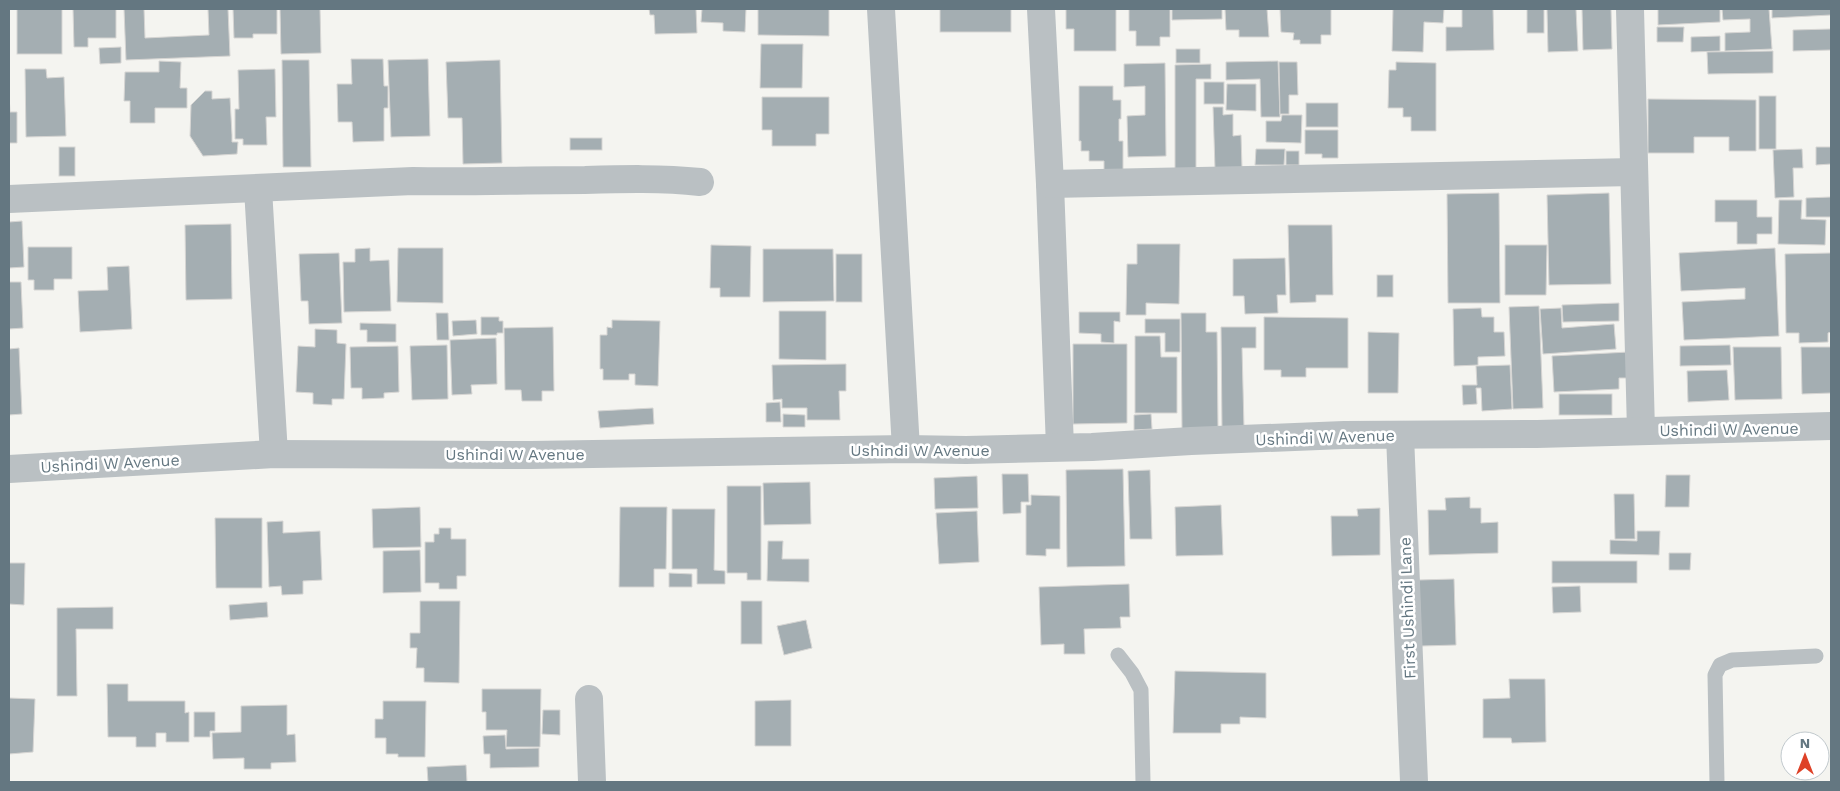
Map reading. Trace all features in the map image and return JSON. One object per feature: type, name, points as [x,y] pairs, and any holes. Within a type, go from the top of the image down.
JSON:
[{"type":"street","points":[[881,9],[906,449]]},
{"type":"street","points":[[1041,9],[1060,447]]},
{"type":"street","points":[[1630,9],[1641,431]]},
{"type":"street","points":[[1050,184],[1634,172]]},
{"type":"street","points":[[9,199],[413,181],[476,182],[634,179],[700,182]]},
{"type":"street","points":[[258,189],[274,454]]},
{"type":"street","name":"Ushindi W Avenue","points":[[9,469],[274,454],[531,456],[906,449],[975,450],[1092,447],[1191,440],[1344,435],[1537,434],[1831,426]]},
{"type":"street","name":"First Ushindi Lane","points":[[1400,435],[1414,782]]},
{"type":"street","points":[[589,699],[592,782]]},
{"type":"lane","points":[[1118,655],[1132,673],[1141,690],[1143,782]]},
{"type":"lane","points":[[1717,782],[1715,675],[1720,665],[1732,660],[1816,656]]},
{"type":"building","points":[[17,9],[62,9],[62,54],[17,54]]},
{"type":"building","points":[[73,9],[116,9],[116,38],[88,38],[88,47],[74,47]]},
{"type":"building","points":[[124,9],[144,9],[145,38],[209,35],[208,9],[228,9],[230,56],[126,60]]},
{"type":"building","points":[[233,9],[277,9],[277,34],[253,34],[253,38],[234,38]]},
{"type":"building","points":[[280,9],[320,9],[321,53],[281,54]]},
{"type":"building","points":[[649,9],[696,9],[697,33],[655,34],[654,15],[650,15]]},
{"type":"building","points":[[702,9],[746,9],[745,32],[723,31],[723,23],[701,22]]},
{"type":"building","points":[[758,9],[829,9],[829,36],[758,35]]},
{"type":"building","points":[[940,9],[1011,9],[1011,32],[940,32]]},
{"type":"building","points":[[1066,9],[1116,9],[1116,51],[1074,51],[1074,29],[1066,29]]},
{"type":"building","points":[[1129,9],[1170,9],[1170,37],[1160,37],[1160,46],[1136,46],[1136,31],[1129,31]]},
{"type":"building","points":[[1172,9],[1222,9],[1222,19],[1172,20]]},
{"type":"building","points":[[1225,9],[1267,9],[1269,37],[1239,37],[1239,30],[1226,30]]},
{"type":"building","points":[[1280,9],[1331,9],[1331,35],[1321,35],[1321,44],[1300,44],[1300,40],[1293,40],[1294,33],[1281,32]]},
{"type":"building","points":[[1393,9],[1444,9],[1443,23],[1424,22],[1423,52],[1392,51]]},
{"type":"building","points":[[1462,9],[1493,9],[1494,50],[1446,51],[1446,27],[1462,27]]},
{"type":"building","points":[[1527,9],[1544,9],[1544,33],[1527,33]]},
{"type":"building","points":[[1547,9],[1576,9],[1578,51],[1548,52]]},
{"type":"building","points":[[1582,9],[1611,9],[1612,49],[1583,50]]},
{"type":"building","points":[[1658,9],[1720,9],[1720,22],[1658,25]]},
{"type":"building","points":[[1722,9],[1769,9],[1772,49],[1725,51],[1725,33],[1750,32],[1750,19],[1723,20]]},
{"type":"building","points":[[1772,9],[1831,9],[1831,15],[1772,18]]},
{"type":"building","points":[[1657,27],[1684,27],[1683,42],[1657,42]]},
{"type":"building","points":[[1831,29],[1831,50],[1793,51],[1793,30]]},
{"type":"building","points":[[1720,36],[1720,51],[1691,52],[1691,37]]},
{"type":"building","points":[[761,44],[803,44],[802,88],[760,88]]},
{"type":"building","points":[[121,47],[121,63],[100,64],[99,48]]},
{"type":"building","points":[[1176,49],[1200,49],[1200,63],[1176,63]]},
{"type":"building","points":[[1773,51],[1773,73],[1708,74],[1707,52]]},
{"type":"building","points":[[351,59],[383,59],[384,86],[388,86],[388,108],[384,108],[384,141],[353,142],[352,122],[338,122],[337,84],[352,84]]},
{"type":"building","points":[[428,59],[430,136],[391,137],[388,60]]},
{"type":"building","points":[[282,60],[309,60],[311,167],[283,167]]},
{"type":"building","points":[[500,60],[502,163],[463,164],[462,118],[448,118],[446,62]]},
{"type":"building","points":[[159,61],[181,62],[180,88],[187,88],[187,108],[155,108],[155,123],[130,123],[130,101],[124,101],[125,72],[159,72]]},
{"type":"building","points":[[1278,61],[1280,117],[1261,117],[1260,79],[1226,80],[1226,62]]},
{"type":"building","points":[[1279,62],[1297,62],[1298,95],[1289,95],[1289,114],[1280,114]]},
{"type":"building","points":[[1396,62],[1436,63],[1436,131],[1411,131],[1411,117],[1403,117],[1403,108],[1388,108],[1389,70],[1396,70]]},
{"type":"building","points":[[1165,63],[1166,156],[1128,157],[1127,116],[1145,115],[1145,86],[1124,87],[1124,64]]},
{"type":"building","points":[[1211,64],[1211,79],[1196,79],[1196,169],[1175,169],[1175,65]]},
{"type":"building","points":[[25,69],[46,69],[47,78],[64,77],[66,136],[26,137]]},
{"type":"building","points":[[275,69],[276,117],[266,117],[267,145],[243,145],[243,139],[235,139],[235,109],[239,109],[238,70]]},
{"type":"building","points":[[1204,82],[1224,82],[1224,104],[1204,104]]},
{"type":"building","points":[[1227,84],[1256,84],[1256,111],[1226,110]]},
{"type":"building","points":[[1079,86],[1113,86],[1113,100],[1121,100],[1119,141],[1123,141],[1123,171],[1104,171],[1104,161],[1089,161],[1089,151],[1081,151],[1081,141],[1079,141]]},
{"type":"building","points":[[205,91],[212,91],[212,99],[230,98],[232,142],[238,142],[237,154],[203,156],[190,136],[191,105]]},
{"type":"building","points":[[9,95],[10,112],[17,112],[17,143],[9,143]]},
{"type":"building","points":[[1759,96],[1776,96],[1776,149],[1759,149]]},
{"type":"building","points":[[762,97],[829,97],[829,134],[816,134],[816,146],[772,146],[772,130],[762,130]]},
{"type":"building","points":[[1648,99],[1756,100],[1756,151],[1729,151],[1729,137],[1694,137],[1694,153],[1648,153]]},
{"type":"building","points":[[1306,103],[1338,103],[1338,127],[1306,127]]},
{"type":"building","points":[[1213,107],[1223,107],[1223,115],[1233,114],[1233,136],[1241,135],[1242,168],[1215,169]]},
{"type":"building","points":[[1282,115],[1302,115],[1301,143],[1266,142],[1266,121],[1281,121]]},
{"type":"building","points":[[1305,130],[1338,130],[1338,158],[1322,158],[1322,154],[1305,154]]},
{"type":"building","points":[[570,138],[602,138],[602,150],[570,150]]},
{"type":"building","points":[[59,147],[75,147],[75,176],[59,176]]},
{"type":"building","points":[[1816,147],[1831,147],[1831,164],[1816,165]]},
{"type":"building","points":[[1256,149],[1285,149],[1284,165],[1255,165]]},
{"type":"building","points":[[1802,149],[1803,168],[1793,168],[1794,197],[1775,198],[1773,150]]},
{"type":"building","points":[[1286,151],[1299,151],[1299,165],[1286,165]]},
{"type":"building","points":[[1499,193],[1500,303],[1448,303],[1447,194]]},
{"type":"building","points":[[1609,193],[1611,284],[1549,285],[1547,195]]},
{"type":"building","points":[[1831,197],[1831,217],[1806,217],[1806,198]]},
{"type":"building","points":[[1715,200],[1757,200],[1757,217],[1772,217],[1772,234],[1757,234],[1757,244],[1737,244],[1737,222],[1715,222]]},
{"type":"building","points":[[1779,200],[1802,200],[1801,219],[1826,220],[1825,245],[1778,244]]},
{"type":"building","points":[[22,221],[24,267],[9,268],[9,222]]},
{"type":"building","points":[[231,224],[232,299],[186,300],[185,225]]},
{"type":"building","points":[[1288,225],[1332,225],[1333,295],[1316,295],[1316,302],[1290,303]]},
{"type":"building","points":[[1137,244],[1180,244],[1179,304],[1146,303],[1146,315],[1126,315],[1127,264],[1137,264]]},
{"type":"building","points":[[711,245],[751,246],[750,297],[720,297],[720,288],[710,288]]},
{"type":"building","points":[[1505,245],[1547,245],[1546,295],[1505,295]]},
{"type":"building","points":[[28,247],[72,247],[72,279],[54,279],[54,290],[34,290],[34,280],[28,280]]},
{"type":"building","points":[[370,248],[370,261],[389,260],[391,311],[344,312],[343,262],[355,262],[355,249]]},
{"type":"building","points":[[398,248],[443,248],[443,303],[397,302]]},
{"type":"building","points":[[1775,248],[1779,336],[1684,340],[1682,302],[1745,299],[1745,288],[1681,291],[1679,253]]},
{"type":"building","points":[[763,249],[833,249],[834,301],[763,302]]},
{"type":"building","points":[[339,253],[342,323],[309,324],[308,301],[301,301],[299,254]]},
{"type":"building","points":[[1831,253],[1831,332],[1828,333],[1828,342],[1799,343],[1799,333],[1786,333],[1785,254]]},
{"type":"building","points":[[836,254],[862,254],[862,302],[836,302]]},
{"type":"building","points":[[1285,258],[1286,295],[1277,295],[1278,313],[1245,314],[1244,296],[1233,296],[1233,259]]},
{"type":"building","points":[[129,266],[132,329],[80,332],[78,291],[108,290],[107,267]]},
{"type":"building","points":[[1377,275],[1393,275],[1393,297],[1377,297]]},
{"type":"building","points":[[9,282],[21,282],[23,328],[9,329]]},
{"type":"building","points":[[1619,303],[1619,321],[1563,322],[1562,305]]},
{"type":"building","points":[[1539,306],[1543,408],[1513,409],[1509,307]]},
{"type":"building","points":[[1481,308],[1482,317],[1494,317],[1494,332],[1504,332],[1505,356],[1478,357],[1478,365],[1454,366],[1453,309]]},
{"type":"building","points":[[1561,308],[1562,328],[1614,324],[1616,349],[1543,354],[1540,309]]},
{"type":"building","points":[[779,311],[826,311],[826,360],[779,359]]},
{"type":"building","points":[[1079,312],[1120,312],[1120,322],[1114,321],[1114,343],[1101,342],[1101,334],[1079,333]]},
{"type":"building","points":[[436,313],[448,313],[449,340],[437,340]]},
{"type":"building","points":[[1181,313],[1206,313],[1206,332],[1217,332],[1218,428],[1182,429]]},
{"type":"building","points":[[481,317],[499,317],[499,321],[503,321],[503,333],[481,335]]},
{"type":"building","points":[[1264,317],[1348,318],[1348,368],[1306,368],[1306,377],[1281,377],[1281,370],[1264,370]]},
{"type":"building","points":[[1145,319],[1180,319],[1180,352],[1165,352],[1165,333],[1145,333]]},
{"type":"building","points":[[476,320],[477,334],[453,336],[452,321]]},
{"type":"building","points":[[612,320],[660,321],[658,386],[635,385],[635,374],[629,374],[629,380],[603,380],[603,369],[600,369],[600,335],[607,335],[607,327],[612,328]]},
{"type":"building","points":[[360,323],[396,324],[396,342],[367,342],[367,330],[360,330]]},
{"type":"building","points":[[553,327],[554,391],[542,391],[542,401],[522,401],[521,390],[505,390],[504,328]]},
{"type":"building","points":[[1221,327],[1256,327],[1256,348],[1242,348],[1244,428],[1222,429]]},
{"type":"building","points":[[315,329],[337,330],[337,343],[346,344],[344,399],[332,399],[332,405],[313,404],[313,393],[296,392],[298,346],[315,347]]},
{"type":"building","points":[[1368,332],[1399,333],[1398,393],[1368,393]]},
{"type":"building","points":[[1135,336],[1160,336],[1161,357],[1177,357],[1177,413],[1135,413]]},
{"type":"building","points":[[496,338],[497,384],[471,385],[472,394],[452,395],[450,340]]},
{"type":"building","points":[[1073,344],[1127,344],[1127,423],[1073,424]]},
{"type":"building","points":[[447,345],[448,399],[412,400],[410,346]]},
{"type":"building","points":[[1730,345],[1731,365],[1680,366],[1680,346]]},
{"type":"building","points":[[398,346],[399,392],[384,393],[384,398],[362,399],[362,388],[351,388],[350,347]]},
{"type":"building","points":[[1733,347],[1781,347],[1782,399],[1735,400]]},
{"type":"building","points":[[1801,347],[1831,347],[1831,393],[1802,394]]},
{"type":"building","points":[[19,348],[22,414],[9,415],[9,349]]},
{"type":"building","points":[[1629,352],[1630,378],[1619,378],[1619,389],[1554,392],[1552,356]]},
{"type":"building","points":[[846,364],[846,391],[839,391],[840,420],[807,420],[807,408],[782,408],[782,399],[773,400],[772,365]]},
{"type":"building","points":[[1510,365],[1512,409],[1482,411],[1481,388],[1476,388],[1477,404],[1463,405],[1462,385],[1477,385],[1476,366]]},
{"type":"building","points":[[1727,370],[1729,400],[1688,402],[1687,371]]},
{"type":"building","points":[[1559,394],[1612,394],[1612,415],[1559,415]]},
{"type":"building","points":[[780,402],[781,422],[766,422],[766,403]]},
{"type":"building","points":[[653,408],[654,424],[600,428],[598,411]]},
{"type":"building","points":[[783,414],[805,415],[805,427],[783,427]]},
{"type":"building","points":[[1151,414],[1152,429],[1134,430],[1134,415]]},
{"type":"building","points":[[1123,469],[1125,566],[1067,567],[1066,470]]},
{"type":"building","points":[[1150,470],[1152,539],[1130,539],[1128,471]]},
{"type":"building","points":[[1002,474],[1028,474],[1029,502],[1021,502],[1021,513],[1003,514]]},
{"type":"building","points":[[1666,475],[1690,475],[1689,507],[1665,507]]},
{"type":"building","points":[[977,476],[978,508],[935,509],[934,478]]},
{"type":"building","points":[[810,482],[811,524],[764,525],[763,483]]},
{"type":"building","points":[[727,486],[761,486],[761,580],[747,580],[747,573],[727,573]]},
{"type":"building","points":[[1614,494],[1634,494],[1635,539],[1615,539]]},
{"type":"building","points":[[1031,495],[1060,496],[1060,549],[1046,549],[1046,556],[1026,555],[1026,505],[1031,505]]},
{"type":"building","points":[[1470,497],[1470,508],[1481,508],[1481,523],[1498,522],[1498,553],[1429,555],[1428,510],[1446,510],[1445,498]]},
{"type":"building","points":[[1221,505],[1223,555],[1176,556],[1175,507]]},
{"type":"building","points":[[420,507],[421,547],[373,548],[372,509]]},
{"type":"building","points":[[620,507],[667,507],[666,569],[654,569],[654,587],[619,587]]},
{"type":"building","points":[[1380,508],[1380,555],[1332,556],[1331,516],[1358,516],[1357,509]]},
{"type":"building","points":[[672,509],[715,509],[714,570],[725,571],[725,584],[697,584],[697,569],[672,569]]},
{"type":"building","points":[[977,511],[979,562],[939,564],[936,513]]},
{"type":"building","points":[[215,518],[262,518],[262,588],[216,588]]},
{"type":"building","points":[[283,521],[283,533],[320,531],[322,580],[303,581],[303,594],[282,595],[281,586],[269,587],[267,522]]},
{"type":"building","points":[[439,528],[451,528],[451,539],[466,539],[466,576],[457,576],[457,589],[439,589],[439,583],[425,583],[425,542],[434,542],[434,534],[439,534]]},
{"type":"building","points":[[1637,531],[1660,531],[1659,555],[1610,554],[1610,540],[1637,541]]},
{"type":"building","points":[[768,541],[783,541],[782,559],[809,559],[809,582],[767,581]]},
{"type":"building","points":[[420,550],[421,592],[383,593],[383,551]]},
{"type":"building","points":[[1669,553],[1691,553],[1690,570],[1669,570]]},
{"type":"building","points":[[1552,561],[1637,561],[1637,583],[1552,583]]},
{"type":"building","points":[[9,563],[25,563],[24,605],[9,604]]},
{"type":"building","points":[[669,573],[692,574],[692,587],[669,587]]},
{"type":"building","points":[[1454,579],[1456,645],[1421,646],[1419,580]]},
{"type":"building","points":[[1129,584],[1130,617],[1120,617],[1121,628],[1084,629],[1085,654],[1064,654],[1064,644],[1041,645],[1039,587]]},
{"type":"building","points":[[1580,586],[1581,612],[1553,613],[1552,587]]},
{"type":"building","points":[[420,601],[460,601],[459,683],[424,682],[424,668],[416,668],[417,648],[410,648],[410,633],[420,633]]},
{"type":"building","points":[[741,601],[762,601],[762,644],[741,644]]},
{"type":"building","points":[[267,602],[268,617],[230,620],[229,605]]},
{"type":"building","points":[[113,607],[113,629],[76,629],[77,696],[57,696],[57,608]]},
{"type":"building","points":[[806,620],[812,648],[784,655],[777,626]]},
{"type":"building","points":[[1175,671],[1266,673],[1266,718],[1240,717],[1240,724],[1221,724],[1221,733],[1173,733]]},
{"type":"building","points":[[1509,679],[1545,679],[1546,742],[1512,743],[1511,738],[1483,738],[1483,699],[1510,698]]},
{"type":"building","points":[[107,684],[128,684],[128,701],[185,701],[185,713],[189,712],[189,742],[166,742],[166,733],[156,733],[156,747],[136,747],[136,737],[108,737]]},
{"type":"building","points":[[482,689],[541,689],[540,747],[506,747],[507,730],[486,730],[486,712],[482,712]]},
{"type":"building","points":[[9,698],[35,699],[33,752],[9,754]]},
{"type":"building","points":[[791,700],[791,746],[755,746],[755,701]]},
{"type":"building","points":[[383,701],[426,701],[425,757],[398,757],[398,754],[386,754],[386,738],[375,738],[375,719],[383,719]]},
{"type":"building","points":[[287,705],[287,735],[295,734],[296,762],[271,763],[271,769],[244,769],[244,758],[213,759],[212,733],[241,732],[241,706]]},
{"type":"building","points":[[543,710],[560,710],[560,735],[542,734]]},
{"type":"building","points":[[194,712],[215,712],[215,731],[210,731],[210,737],[194,737]]},
{"type":"building","points":[[505,735],[506,749],[539,748],[539,767],[490,768],[490,754],[484,754],[483,736]]},
{"type":"building","points":[[466,765],[467,782],[428,782],[427,767]]}]
